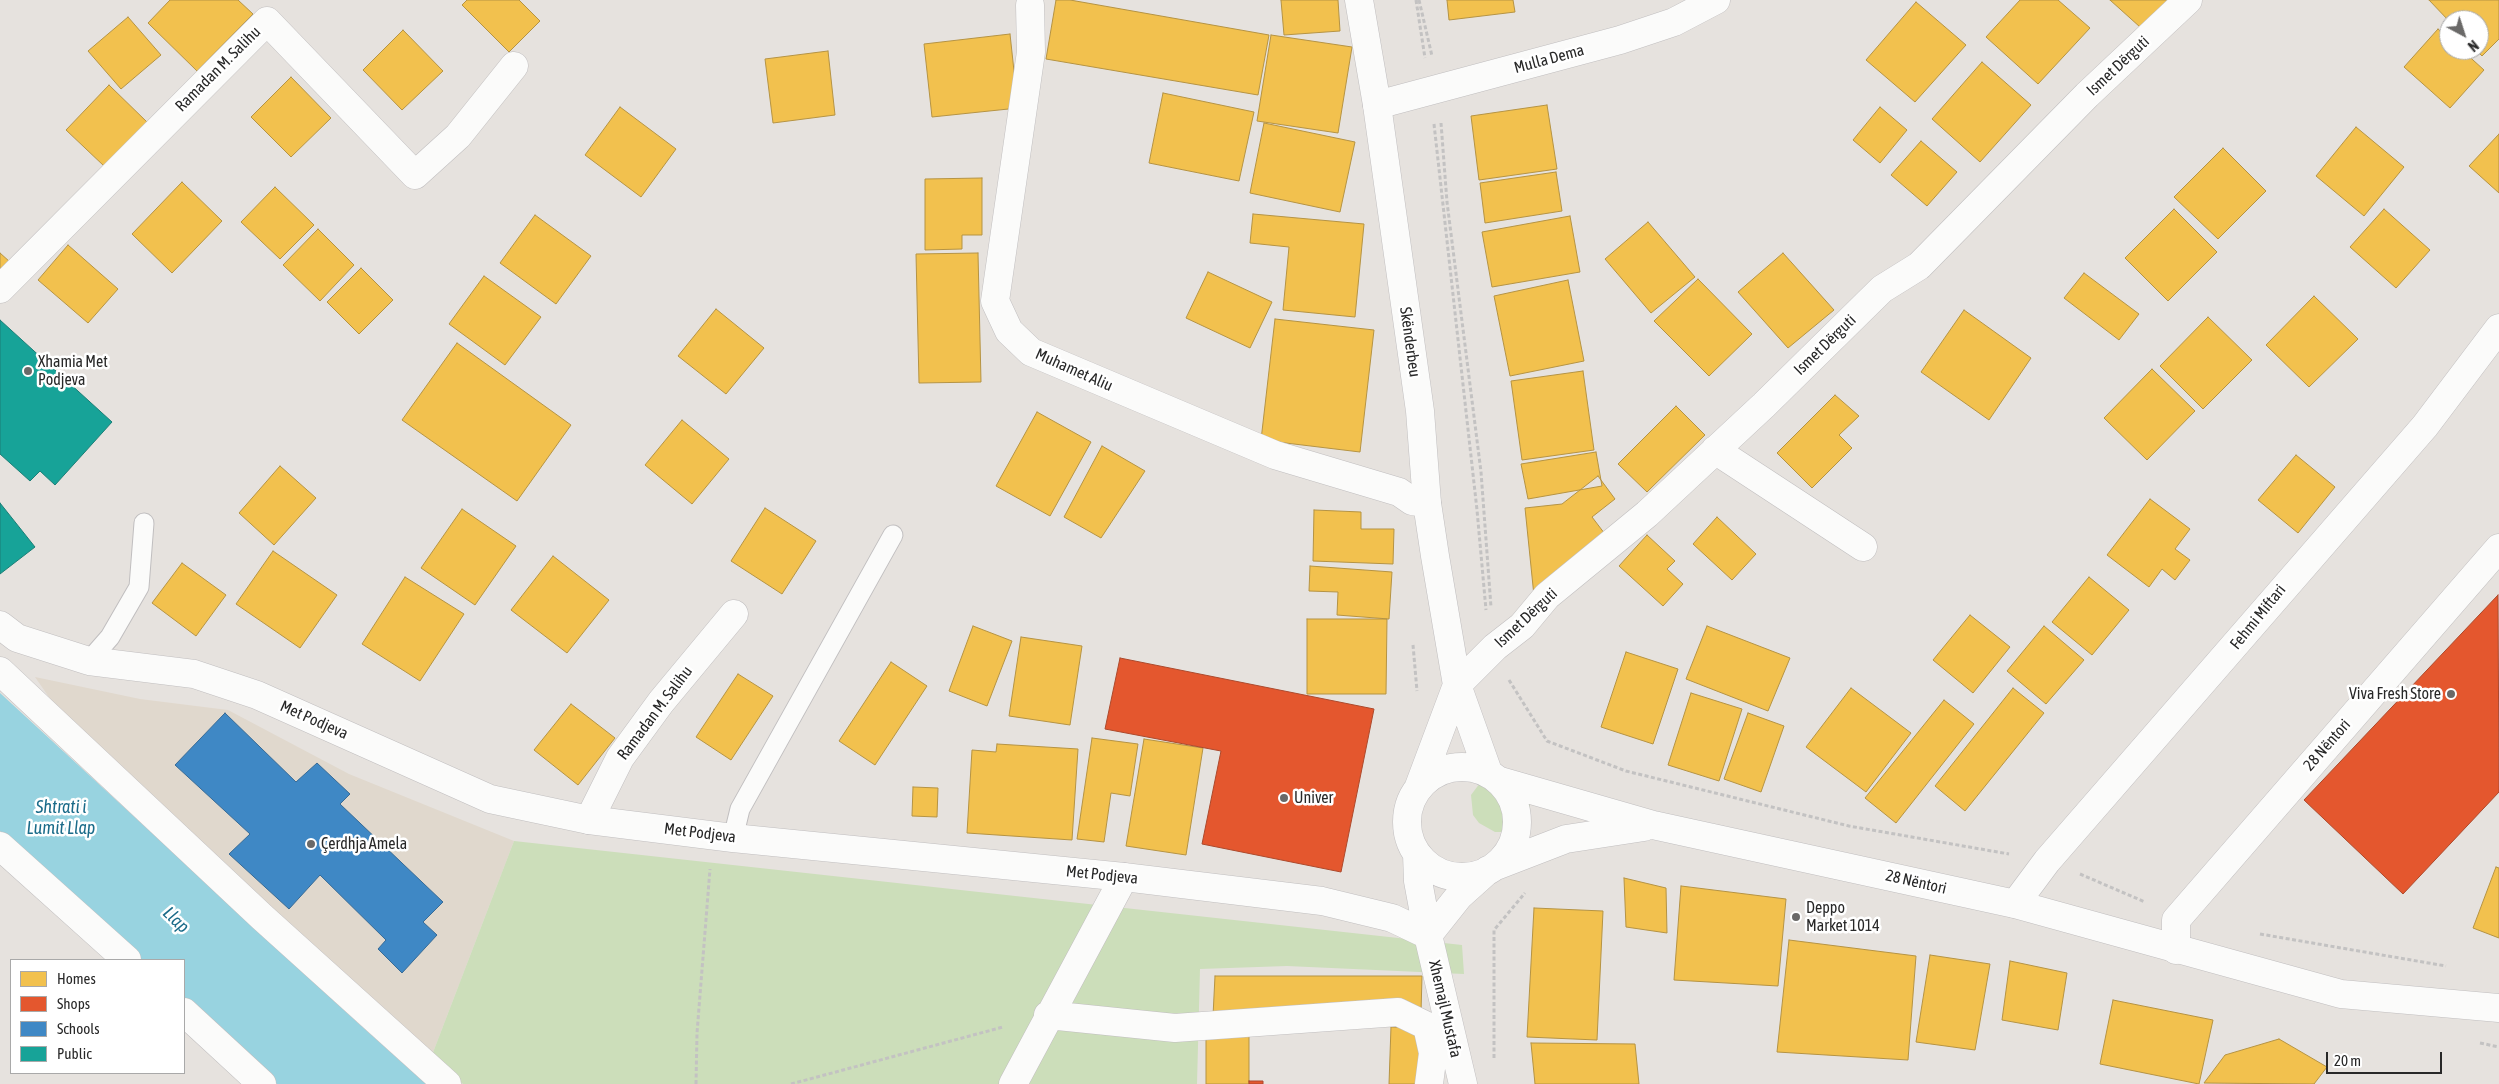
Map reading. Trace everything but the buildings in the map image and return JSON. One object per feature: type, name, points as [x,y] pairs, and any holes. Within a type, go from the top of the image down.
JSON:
[{"type":"street","name":"Skënderbeu","points":[[1359,0],[1377,105],[1420,411],[1427,503],[1458,685],[1494,777]]},
{"type":"street","name":"Mulla Dema","points":[[1377,105],[1620,40],[1674,22],[1716,0]]},
{"type":"street","name":"Ismet Dërguti","points":[[1458,685],[1492,650],[1522,626],[1547,596],[1646,514],[1882,289],[1918,266],[2087,95],[2188,0]]},
{"type":"street","name":"Muhamet Aliu","points":[[1030,4],[1031,52],[995,301],[1009,331],[1031,352],[1275,455],[1399,492],[1412,501],[1427,503]]},
{"type":"street","name":"Ramadan M. Salihu","points":[[0,289],[267,21],[415,175],[458,136],[514,66]]},
{"type":"street","name":"Fehmi Miftari","points":[[2015,904],[2047,861],[2425,426],[2499,328]]},
{"type":"street","points":[[1715,450],[1863,547]]},
{"type":"street","name":"28 Nëntori","points":[[2176,920],[2499,548]]},
{"type":"street","name":"Ramadan M. Salihu","points":[[589,820],[620,758],[661,702],[734,614]]},
{"type":"street","name":"Met Podjeva","points":[[0,625],[17,638],[88,661],[194,674],[257,695],[490,799],[589,820],[723,836],[1124,877],[1322,901],[1392,918],[1428,934]]},
{"type":"street","points":[[0,671],[262,917],[447,1084]]},
{"type":"street","points":[[1458,685],[1418,789],[1410,804],[1407,821],[1410,838],[1417,854],[1428,865],[1442,873],[1473,876],[1491,868]]},
{"type":"street","points":[[1418,789],[1429,778],[1443,770],[1473,767],[1494,777],[1510,794],[1516,809],[1517,824],[1514,841],[1507,855],[1459,896],[1428,934]]},
{"type":"street","name":"28 Nëntori","points":[[1494,777],[1653,825],[2015,904],[2341,994],[2499,1008]]},
{"type":"street","name":"28 Nëntori","points":[[1491,868],[1566,839],[1653,825]]},
{"type":"street","points":[[0,846],[126,959]]},
{"type":"street","name":"Xhemajl Mustafa","points":[[1417,854],[1418,880],[1428,934],[1463,1084]]},
{"type":"street","points":[[1013,1084],[1048,1015],[1124,877]]},
{"type":"street","points":[[2176,920],[2176,950]]},
{"type":"street","points":[[1048,1015],[1175,1028],[1398,1012],[1426,1026],[1433,1053],[1430,1084]]},
{"type":"street","points":[[185,1013],[262,1084]]},
{"type":"lane","points":[[88,661],[110,637],[139,587],[144,523]]},
{"type":"lane","points":[[723,836],[740,809],[893,535]]},
{"type":"path","points":[[1418,0],[1435,90],[1481,472],[1492,650]]},
{"type":"path","points":[[1418,0],[1435,90],[1492,650],[1546,741],[1626,771],[1849,826],[2047,861],[2132,895],[2176,920]]},
{"type":"path","points":[[696,1084],[698,1033],[723,836]]},
{"type":"path","points":[[1494,1065],[1494,930],[1528,889]]},
{"type":"path","points":[[2252,932],[2396,956]]},
{"type":"path","points":[[792,1084],[1048,1015]]},
{"type":"path","points":[[2470,1041],[2499,1047]]},
{"type":"shaded area","points":[[35,677],[140,699],[228,710],[349,774],[514,841],[432,1055],[60,713]]},
{"type":"green space","points":[[1483,779],[1530,797],[1530,806],[1522,824],[1504,832],[1495,832],[1479,823],[1473,815],[1471,795]]},
{"type":"green space","points":[[514,841],[1462,945],[1464,974],[1287,966],[1200,969],[1197,1084],[463,1084],[432,1055]]},
{"type":"water","name":"Shtrati i Lumit Llap","points":[[0,693],[426,1084],[277,1084],[185,999],[185,959],[141,959],[0,831]]},
{"type":"place","name":"Xhamia Met Podjeva","points":[[28,371]]},
{"type":"place","name":"Viva Fresh Store","points":[[2451,694]]},
{"type":"place","name":"Univer","points":[[1284,798]]},
{"type":"place","name":"Çerdhja Amela","points":[[311,844]]},
{"type":"place","name":"Deppo Market 1014","points":[[1796,917]]},
{"type":"water label","name":"Llap","points":[[176,920]]}]
